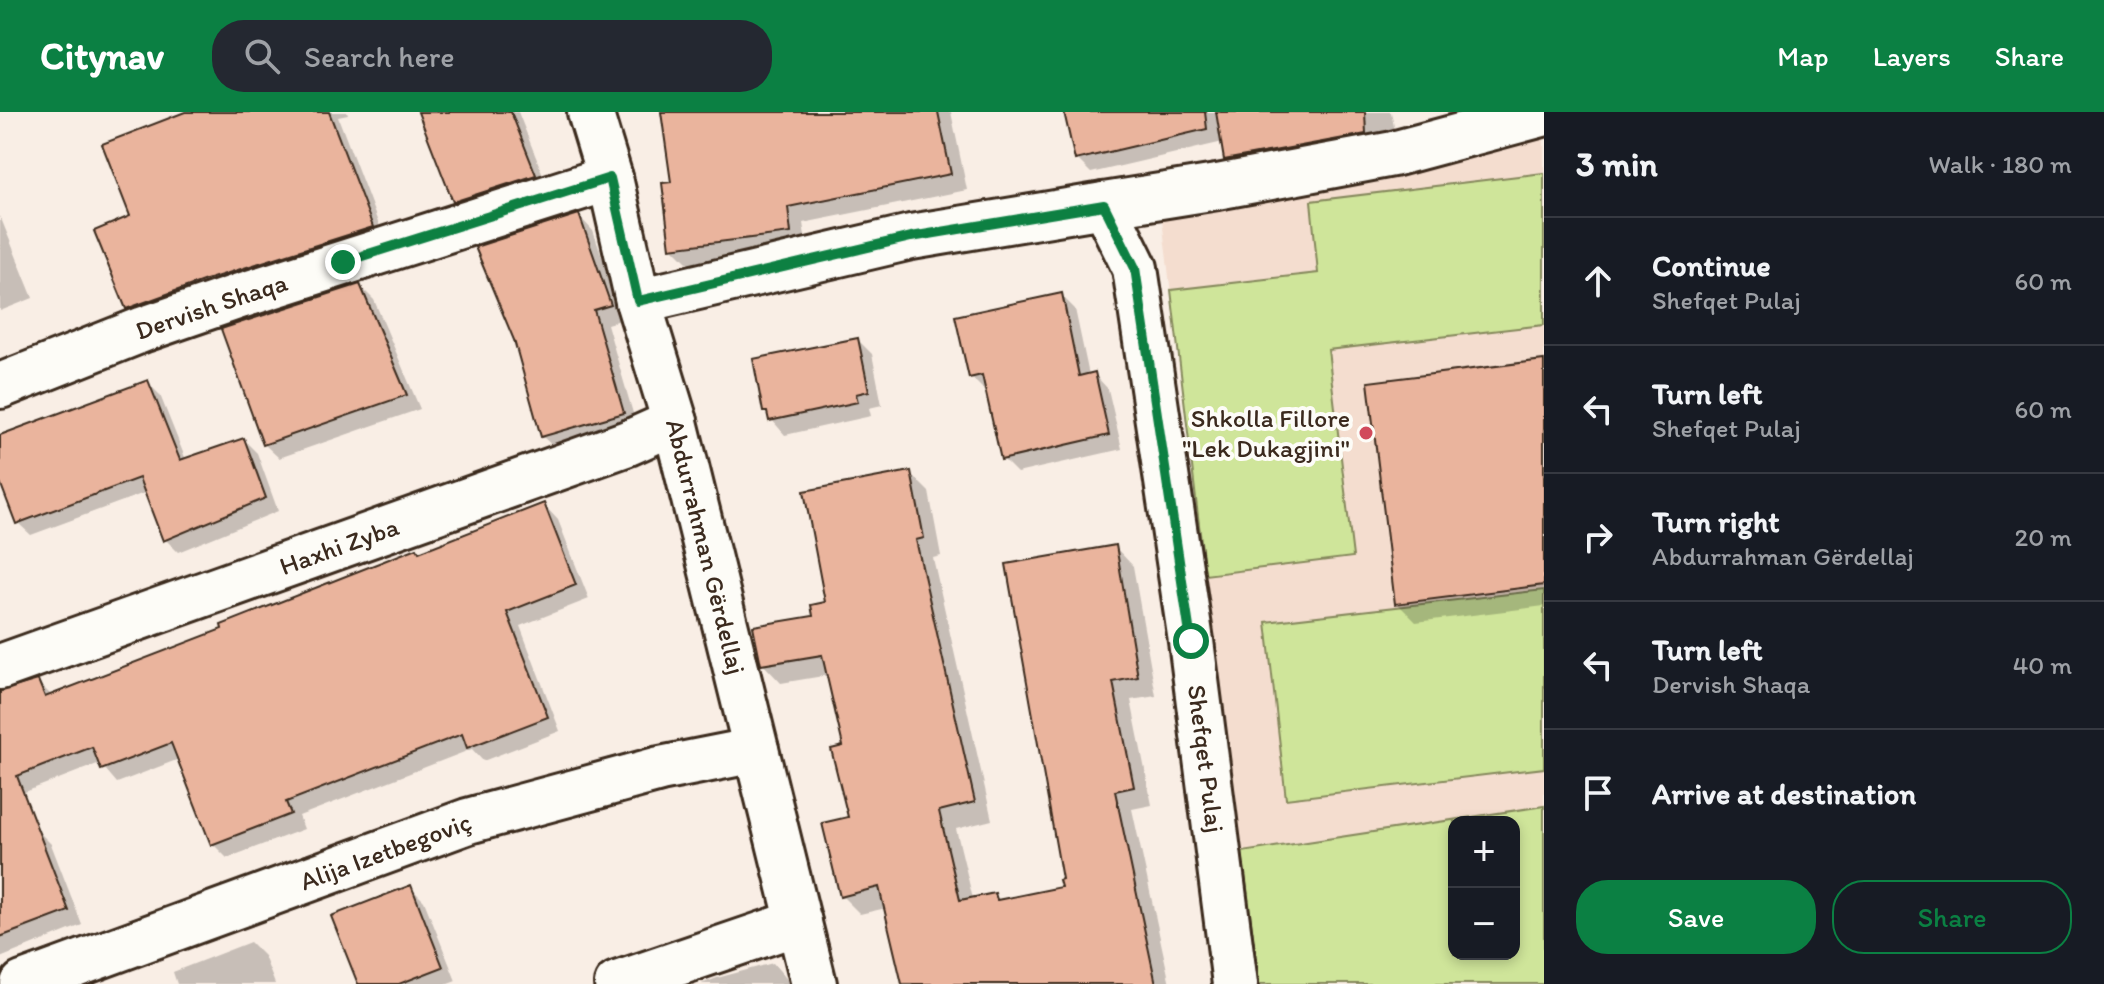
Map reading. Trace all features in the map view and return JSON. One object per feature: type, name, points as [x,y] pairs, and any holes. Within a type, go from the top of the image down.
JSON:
[{"type":"street","name":"Abdurrahman Gërdellaj","points":[[590,112],[610,178],[638,301],[675,422],[814,984]]},
{"type":"street","points":[[638,301],[911,237],[1217,187],[1393,154],[1542,114]]},
{"type":"street","name":"Dervish Shaqa","points":[[0,386],[144,329],[240,296],[610,178]]},
{"type":"street","name":"Shefqet Pulaj","points":[[1104,205],[1135,268],[1191,641],[1235,984]]},
{"type":"street","name":"Haxhi Zyba","points":[[0,667],[628,443],[675,422]]},
{"type":"street","name":"Alija Izetbegoviç","points":[[23,984],[468,821],[660,769],[756,750]]},
{"type":"street","points":[[617,984],[799,922]]},
{"type":"shaded area","name":"Shkolla Fillore \"Lek Dukagjini\"","points":[[1544,129],[1544,984],[1259,984],[1161,211]]},
{"type":"green space","points":[[1544,173],[1544,325],[1328,350],[1353,557],[1205,575],[1171,290],[1318,273],[1311,201]]},
{"type":"green space","points":[[1544,590],[1544,768],[1286,799],[1266,622]]},
{"type":"green space","points":[[1544,806],[1544,984],[1259,984],[1242,852],[1448,821],[1448,960],[1520,960],[1520,816],[1478,816]]},
{"type":"building","points":[[185,112],[329,112],[373,227],[126,309],[94,231],[130,216],[102,144]]},
{"type":"building","points":[[418,112],[511,112],[536,175],[453,202]]},
{"type":"building","points":[[661,112],[938,112],[951,174],[788,207],[791,233],[670,248],[662,183],[671,182]]},
{"type":"building","points":[[1064,112],[1205,112],[1207,129],[1075,160]]},
{"type":"building","points":[[1216,112],[1365,112],[1366,134],[1224,160]]},
{"type":"building","points":[[579,214],[611,305],[594,310],[624,413],[541,437],[514,340],[475,247]]},
{"type":"building","points":[[360,284],[407,395],[263,445],[221,329]]},
{"type":"building","points":[[1062,293],[1079,376],[1095,372],[1109,435],[1001,460],[982,375],[969,378],[955,316]]},
{"type":"building","points":[[858,338],[869,391],[856,394],[858,402],[769,421],[767,412],[763,412],[753,359]]},
{"type":"building","points":[[1544,360],[1544,585],[1395,604],[1368,382]]},
{"type":"building","points":[[148,380],[180,460],[244,438],[266,498],[163,541],[139,478],[16,524],[0,482],[0,435]]},
{"type":"building","points":[[911,471],[924,538],[916,540],[975,802],[939,811],[960,900],[995,893],[997,900],[1061,887],[1006,564],[1116,545],[1138,677],[1113,682],[1134,787],[1115,791],[1156,984],[902,984],[879,887],[840,897],[822,823],[848,817],[831,749],[843,746],[822,655],[761,665],[753,626],[813,616],[811,605],[825,602],[804,491]]},
{"type":"building","points":[[544,503],[576,585],[507,612],[548,717],[467,748],[462,734],[286,802],[291,814],[211,845],[171,743],[101,770],[92,747],[17,776],[69,911],[0,937],[0,691],[38,680],[45,697],[222,629],[221,625],[417,548],[419,552]]},
{"type":"building","points":[[411,885],[443,967],[399,984],[358,984],[331,916]]},
{"type":"place","name":"Shkolla Fillore \"Lek Dukagjini\"","points":[[1366,433]]},
{"type":"route","points":[[343,262],[610,178],[638,301],[911,237],[1104,205],[1135,268],[1191,641]]}]
